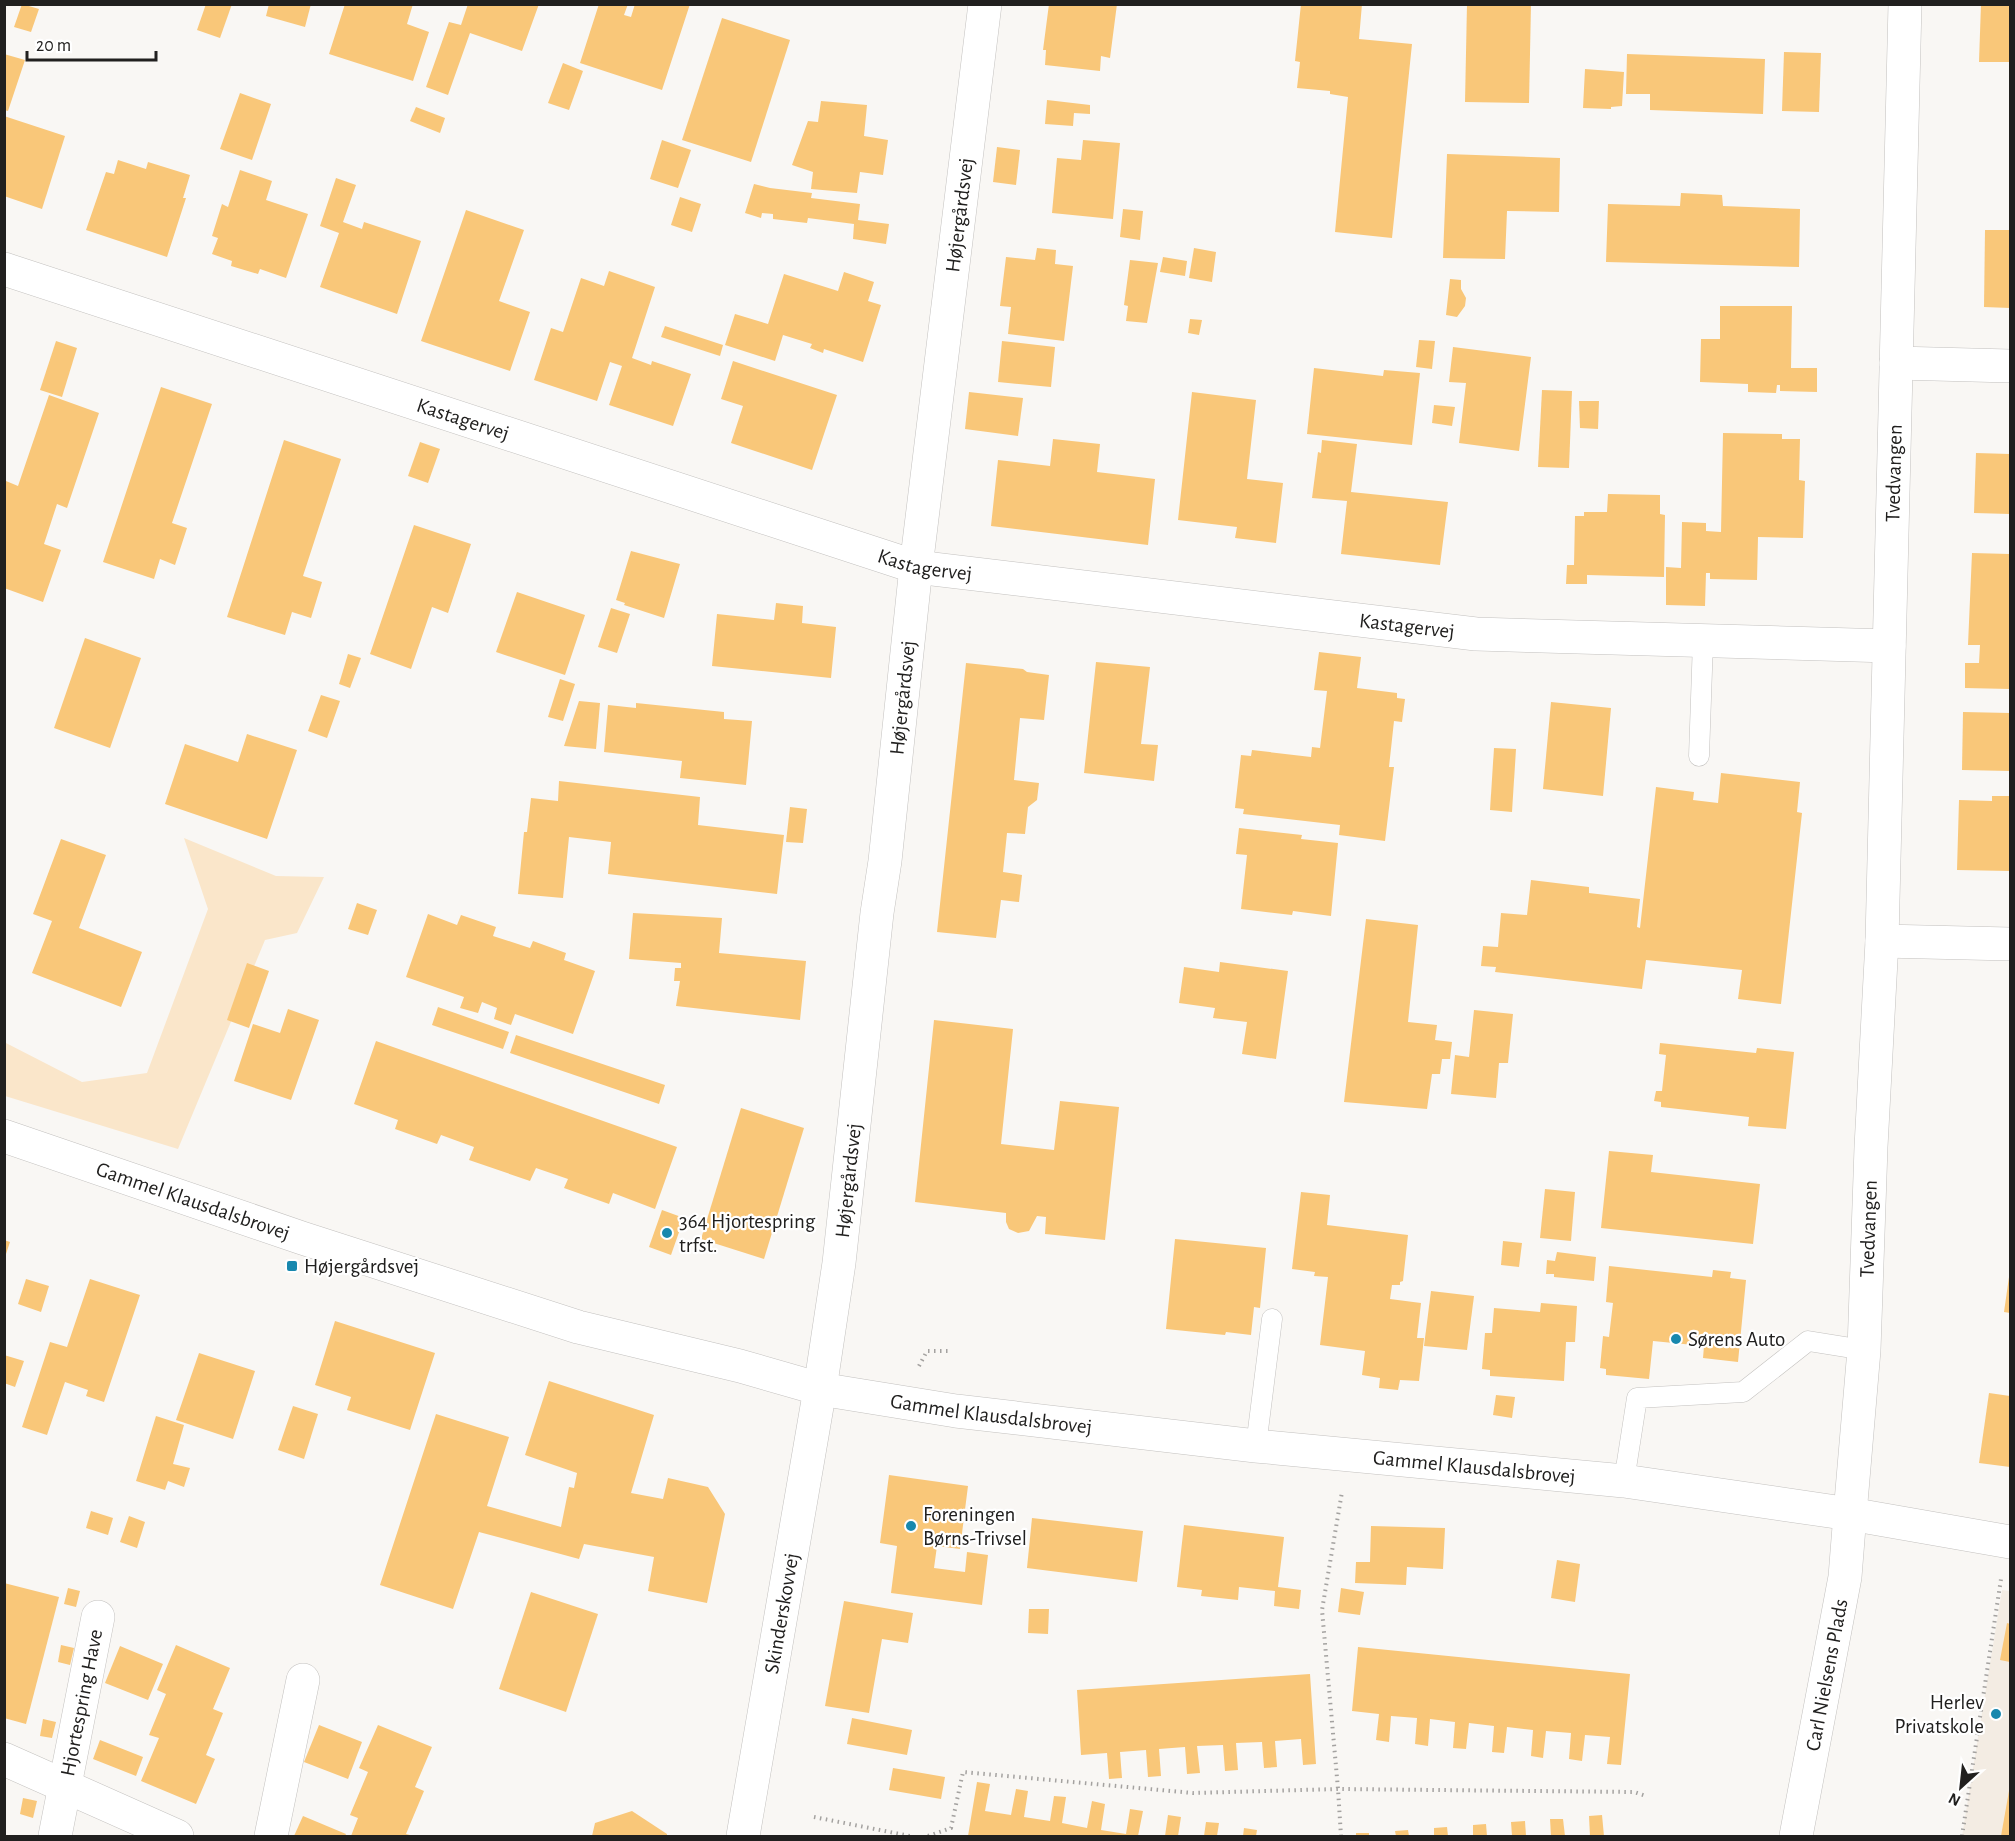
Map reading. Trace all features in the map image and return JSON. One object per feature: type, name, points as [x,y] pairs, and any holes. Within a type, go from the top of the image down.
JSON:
[{"type":"street","name":"Højergårdsvej","points":[[820,1389],[839,1263],[916,567],[985,4]]},
{"type":"street","name":"Tvedvangen","points":[[1850,1514],[1864,1350],[1871,1147],[1882,941],[1905,4]]},
{"type":"street","name":"Kastagervej","points":[[4,269],[916,567],[1476,634],[1889,646]]},
{"type":"street","points":[[1896,363],[2010,366]]},
{"type":"street","points":[[1882,941],[2010,944]]},
{"type":"street","name":"Gammel Klausdalsbrovej","points":[[4,1136],[302,1238],[578,1327],[740,1366],[820,1389],[956,1411],[1256,1446],[1623,1481],[1850,1514],[2009,1542]]},
{"type":"street","name":"Skinderskovvej","points":[[743,1836],[820,1389]]},
{"type":"street","name":"Carl Nielsens Plads","points":[[1796,1836],[1845,1577],[1850,1514]]},
{"type":"street","name":"Hjortespring Have","points":[[56,1836],[98,1617]]},
{"type":"street","points":[[271,1836],[303,1680]]},
{"type":"street","name":"Hjortespring Have","points":[[4,1759],[177,1836]]},
{"type":"lane","points":[[1699,756],[1703,641]]},
{"type":"lane","points":[[1256,1446],[1272,1320]]},
{"type":"lane","points":[[1623,1481],[1637,1398],[1743,1392],[1808,1341],[1864,1350]]},
{"type":"path","points":[[1341,1836],[1322,1610],[1348,1456]]},
{"type":"path","points":[[1962,1836],[2009,1542]]},
{"type":"path","points":[[928,1836],[951,1828],[963,1772],[1193,1793],[1338,1789],[1634,1792],[1646,1796]]},
{"type":"path","points":[[814,1817],[910,1836]]},
{"type":"shaded area","points":[[184,838],[276,876],[324,877],[297,933],[265,940],[178,1149],[5,1096],[4,1042],[82,1082],[147,1073],[208,909]]},
{"type":"shaded area","name":"Herlev Privatskole","points":[[2002,1590],[2010,1591],[2010,1836],[1962,1836]]},
{"type":"building","points":[[22,4],[39,9],[31,32],[14,27]]},
{"type":"building","points":[[206,4],[232,4],[220,38],[197,30]]},
{"type":"building","points":[[269,4],[311,4],[305,27],[266,16]]},
{"type":"building","points":[[345,4],[413,4],[407,24],[429,32],[413,81],[329,54]]},
{"type":"building","points":[[468,4],[539,4],[522,51],[470,33],[448,95],[426,87],[449,22],[461,25]]},
{"type":"building","points":[[599,4],[628,4],[624,15],[631,17],[635,4],[690,4],[662,90],[580,63]]},
{"type":"building","points":[[1049,4],[1117,4],[1110,58],[1101,56],[1100,71],[1045,65],[1046,50],[1043,50]]},
{"type":"building","points":[[1301,4],[1362,4],[1359,39],[1412,44],[1392,238],[1335,232],[1348,97],[1330,94],[1330,91],[1297,88],[1300,62],[1295,61]]},
{"type":"building","points":[[1467,4],[1531,4],[1529,103],[1465,102]]},
{"type":"building","points":[[1981,4],[2010,4],[2010,62],[1979,62]]},
{"type":"building","points":[[722,18],[790,40],[751,162],[682,140]]},
{"type":"building","points":[[1784,52],[1821,53],[1819,112],[1782,111]]},
{"type":"building","points":[[4,54],[25,60],[8,111],[4,110]]},
{"type":"building","points":[[1627,54],[1765,59],[1763,114],[1650,110],[1650,94],[1626,94]]},
{"type":"building","points":[[563,63],[583,71],[569,110],[548,103]]},
{"type":"building","points":[[1585,69],[1624,72],[1622,106],[1611,107],[1611,109],[1583,108]]},
{"type":"building","points":[[240,93],[271,104],[252,160],[220,149]]},
{"type":"building","points":[[1047,100],[1090,105],[1090,114],[1074,113],[1073,126],[1045,124]]},
{"type":"building","points":[[821,101],[867,105],[864,136],[888,140],[883,175],[860,172],[857,193],[811,189],[813,172],[792,165],[808,121],[818,122]]},
{"type":"building","points":[[416,107],[445,118],[440,133],[410,121]]},
{"type":"building","points":[[4,116],[65,136],[42,209],[4,196]]},
{"type":"building","points":[[662,140],[691,150],[678,188],[650,179]]},
{"type":"building","points":[[1083,140],[1120,143],[1113,219],[1052,213],[1057,158],[1081,160]]},
{"type":"building","points":[[997,147],[1020,150],[1016,185],[993,182]]},
{"type":"building","points":[[1447,154],[1560,158],[1559,212],[1507,211],[1505,259],[1443,258]]},
{"type":"building","points":[[118,160],[146,169],[148,162],[190,175],[183,198],[186,198],[167,257],[86,230],[106,172],[114,174]]},
{"type":"building","points":[[240,170],[272,181],[266,200],[308,214],[286,278],[260,269],[258,274],[231,266],[232,261],[212,254],[218,238],[212,236],[222,204],[228,207]]},
{"type":"building","points":[[336,178],[356,185],[343,222],[362,229],[364,222],[421,241],[397,314],[320,287],[339,233],[320,226]]},
{"type":"building","points":[[754,184],[812,193],[811,198],[860,204],[858,220],[889,224],[886,244],[853,239],[854,224],[808,218],[807,223],[773,219],[773,214],[762,213],[761,218],[745,213]]},
{"type":"building","points":[[1681,193],[1722,195],[1723,206],[1800,209],[1799,267],[1606,262],[1608,204],[1680,206]]},
{"type":"building","points":[[680,197],[701,204],[692,232],[671,225]]},
{"type":"building","points":[[1123,209],[1143,211],[1140,240],[1120,237]]},
{"type":"building","points":[[466,210],[524,230],[499,301],[530,312],[510,371],[421,341]]},
{"type":"building","points":[[1985,230],[2010,230],[2010,308],[1984,307]]},
{"type":"building","points":[[1037,248],[1056,250],[1055,264],[1073,266],[1064,341],[1008,334],[1011,307],[1000,306],[1006,257],[1035,260]]},
{"type":"building","points":[[1194,248],[1216,252],[1212,282],[1189,278]]},
{"type":"building","points":[[1163,257],[1187,261],[1185,276],[1160,272]]},
{"type":"building","points":[[1130,260],[1158,263],[1147,323],[1126,321],[1128,306],[1124,305]]},
{"type":"building","points":[[609,271],[655,287],[632,358],[651,365],[652,361],[691,374],[673,426],[609,405],[622,366],[610,362],[597,401],[534,380],[551,328],[563,332],[581,278],[604,286]]},
{"type":"building","points":[[844,272],[874,282],[868,301],[881,305],[863,362],[824,349],[823,353],[810,348],[812,344],[783,335],[775,361],[725,345],[735,314],[768,324],[784,274],[838,291]]},
{"type":"building","points":[[1450,279],[1461,280],[1461,289],[1466,298],[1465,306],[1457,317],[1446,315]]},
{"type":"building","points":[[1720,306],[1792,306],[1791,368],[1817,368],[1817,392],[1780,391],[1780,385],[1777,385],[1776,393],[1748,392],[1748,384],[1700,382],[1701,339],[1720,339]]},
{"type":"building","points":[[1190,319],[1202,320],[1199,335],[1188,333]]},
{"type":"building","points":[[665,326],[723,345],[720,356],[661,337]]},
{"type":"building","points":[[1419,340],[1435,341],[1432,369],[1416,367]]},
{"type":"building","points":[[56,341],[77,348],[62,397],[40,390]]},
{"type":"building","points":[[1002,341],[1055,347],[1051,387],[998,382]]},
{"type":"building","points":[[1453,347],[1531,357],[1519,451],[1459,443],[1466,383],[1449,382]]},
{"type":"building","points":[[733,361],[837,395],[812,470],[731,443],[743,406],[721,399]]},
{"type":"building","points":[[1314,368],[1383,376],[1384,370],[1420,373],[1412,445],[1307,434]]},
{"type":"building","points":[[161,387],[212,404],[172,523],[187,528],[175,565],[160,559],[154,579],[103,562]]},
{"type":"building","points":[[1542,390],[1572,391],[1569,468],[1538,467]]},
{"type":"building","points":[[969,392],[1023,398],[1018,436],[965,429]]},
{"type":"building","points":[[1192,392],[1256,400],[1247,479],[1283,483],[1276,543],[1235,538],[1237,527],[1178,520]]},
{"type":"building","points":[[49,395],[99,413],[67,508],[57,504],[44,544],[61,550],[43,602],[4,588],[4,484],[6,481],[18,486]]},
{"type":"building","points":[[1579,401],[1599,401],[1598,429],[1580,428]]},
{"type":"building","points":[[1434,405],[1455,407],[1452,426],[1432,423]]},
{"type":"building","points":[[1723,433],[1782,434],[1782,439],[1800,439],[1799,480],[1805,481],[1803,538],[1758,537],[1757,580],[1710,579],[1710,573],[1706,573],[1705,606],[1666,605],[1666,567],[1681,568],[1682,522],[1706,523],[1706,531],[1721,532]]},
{"type":"building","points":[[1053,439],[1100,444],[1097,472],[1155,479],[1148,545],[991,526],[998,460],[1050,466]]},
{"type":"building","points":[[284,440],[341,459],[303,576],[322,582],[311,618],[292,612],[285,635],[227,617]]},
{"type":"building","points":[[1322,440],[1357,444],[1351,492],[1448,502],[1440,565],[1341,554],[1347,501],[1312,498],[1318,452],[1321,453]]},
{"type":"building","points":[[420,442],[440,449],[428,483],[408,476]]},
{"type":"building","points":[[1976,453],[2010,454],[2010,514],[1974,513]]},
{"type":"building","points":[[1608,494],[1660,495],[1660,514],[1665,515],[1664,577],[1587,575],[1587,584],[1566,584],[1567,565],[1574,565],[1575,516],[1584,516],[1584,512],[1607,512]]},
{"type":"building","points":[[414,525],[471,544],[448,613],[432,607],[411,669],[370,654]]},
{"type":"building","points":[[631,551],[680,564],[664,618],[624,605],[625,603],[616,600]]},
{"type":"building","points":[[1972,553],[2010,554],[2010,689],[1965,688],[1965,663],[1979,663],[1980,645],[1968,645]]},
{"type":"building","points":[[517,592],[585,615],[565,675],[496,652]]},
{"type":"building","points":[[776,603],[803,606],[802,623],[836,627],[831,678],[712,666],[717,614],[774,620]]},
{"type":"building","points":[[611,608],[630,614],[617,653],[598,647]]},
{"type":"building","points":[[85,638],[141,658],[110,748],[54,728]]},
{"type":"building","points":[[1319,652],[1361,657],[1357,688],[1397,693],[1397,698],[1405,699],[1402,722],[1394,721],[1389,767],[1394,767],[1385,841],[1339,835],[1340,825],[1243,814],[1244,809],[1235,808],[1241,755],[1251,756],[1252,750],[1311,757],[1312,747],[1320,748],[1327,691],[1314,690]]},
{"type":"building","points":[[348,654],[361,658],[350,688],[339,684]]},
{"type":"building","points":[[1096,662],[1150,667],[1141,744],[1158,745],[1154,781],[1084,773]]},
{"type":"building","points":[[966,663],[1023,669],[1027,672],[1049,675],[1044,720],[1020,718],[1014,780],[1039,783],[1037,800],[1028,807],[1025,834],[1007,833],[1003,872],[1022,875],[1019,902],[1001,900],[996,938],[937,932]]},
{"type":"building","points":[[560,679],[575,684],[563,721],[548,717]]},
{"type":"building","points":[[321,695],[340,701],[327,738],[308,731]]},
{"type":"building","points":[[579,701],[600,703],[596,749],[564,746]]},
{"type":"building","points":[[1551,702],[1611,708],[1603,796],[1543,789]]},
{"type":"building","points":[[636,703],[724,712],[724,719],[752,721],[746,785],[680,778],[682,761],[604,752],[608,705],[636,708]]},
{"type":"building","points":[[1963,712],[2010,713],[2010,771],[1962,770]]},
{"type":"building","points":[[247,734],[297,750],[267,839],[165,804],[185,744],[238,762]]},
{"type":"building","points":[[1494,748],[1516,749],[1512,812],[1490,810]]},
{"type":"building","points":[[1721,773],[1800,782],[1797,812],[1802,813],[1781,1004],[1738,999],[1742,970],[1646,960],[1642,989],[1495,972],[1496,967],[1481,966],[1483,946],[1498,947],[1501,913],[1527,915],[1531,880],[1589,887],[1589,893],[1640,899],[1637,927],[1640,928],[1656,787],[1694,792],[1693,800],[1718,803]]},
{"type":"building","points":[[559,781],[700,797],[698,825],[784,835],[777,894],[608,874],[611,842],[569,837],[563,898],[518,894],[524,832],[527,832],[531,798],[558,801]]},
{"type":"building","points":[[1992,796],[2010,796],[2010,871],[1957,870],[1959,800],[1992,801]]},
{"type":"building","points":[[790,807],[807,809],[803,843],[786,842]]},
{"type":"building","points":[[1239,828],[1302,835],[1301,839],[1338,843],[1331,916],[1293,911],[1292,915],[1241,909],[1247,855],[1236,854]]},
{"type":"building","points":[[61,839],[106,855],[79,928],[142,952],[121,1007],[32,973],[52,921],[33,914]]},
{"type":"building","points":[[357,903],[377,910],[368,935],[348,929]]},
{"type":"building","points":[[633,913],[722,918],[719,953],[806,961],[800,1020],[676,1006],[680,981],[674,981],[675,968],[681,968],[681,963],[629,959]]},
{"type":"building","points":[[428,914],[457,925],[461,915],[496,927],[493,936],[530,948],[533,941],[566,953],[564,960],[595,971],[573,1034],[515,1014],[511,1025],[494,1019],[497,1008],[482,1002],[478,1013],[460,1008],[464,997],[406,977]]},
{"type":"building","points":[[1366,919],[1418,925],[1408,1022],[1437,1025],[1435,1040],[1452,1042],[1450,1059],[1442,1059],[1440,1074],[1432,1074],[1427,1109],[1344,1102]]},
{"type":"building","points":[[1220,962],[1288,971],[1276,1059],[1242,1054],[1247,1022],[1213,1018],[1215,1008],[1179,1003],[1184,967],[1219,972]]},
{"type":"building","points":[[247,963],[269,971],[249,1028],[227,1020]]},
{"type":"building","points":[[438,1007],[509,1032],[503,1049],[432,1025]]},
{"type":"building","points":[[288,1009],[319,1020],[291,1100],[234,1081],[253,1024],[280,1033]]},
{"type":"building","points":[[1474,1010],[1513,1014],[1508,1063],[1499,1063],[1496,1098],[1451,1094],[1455,1055],[1469,1057]]},
{"type":"building","points":[[934,1020],[1013,1029],[1001,1144],[1054,1150],[1060,1101],[1119,1107],[1105,1240],[1045,1234],[1046,1217],[1037,1216],[1029,1231],[1018,1233],[1009,1229],[1006,1213],[915,1202]]},
{"type":"building","points":[[516,1035],[665,1085],[659,1104],[510,1053]]},
{"type":"building","points":[[376,1041],[677,1147],[655,1209],[613,1193],[609,1204],[564,1188],[568,1179],[536,1168],[530,1181],[469,1160],[474,1147],[441,1135],[437,1144],[395,1129],[398,1120],[354,1104]]},
{"type":"building","points":[[1660,1043],[1756,1053],[1757,1048],[1794,1052],[1786,1129],[1748,1126],[1749,1117],[1661,1107],[1661,1102],[1654,1101],[1656,1091],[1662,1091],[1666,1055],[1659,1054]]},
{"type":"building","points":[[741,1108],[804,1128],[764,1259],[701,1239]]},
{"type":"building","points":[[1609,1151],[1653,1155],[1651,1172],[1760,1184],[1753,1244],[1601,1228]]},
{"type":"building","points":[[1545,1189],[1575,1192],[1571,1241],[1540,1238]]},
{"type":"building","points":[[1301,1192],[1330,1195],[1327,1225],[1408,1235],[1403,1281],[1400,1285],[1392,1285],[1390,1299],[1421,1303],[1417,1338],[1424,1338],[1419,1381],[1400,1380],[1398,1390],[1379,1388],[1380,1378],[1362,1375],[1365,1351],[1320,1345],[1328,1277],[1314,1276],[1315,1272],[1292,1269]]},
{"type":"building","name":"364 Hjortespring trfst.","points":[[662,1210],[684,1218],[671,1255],[649,1247]]},
{"type":"building","points":[[1175,1239],[1266,1248],[1260,1308],[1254,1307],[1251,1335],[1226,1332],[1225,1335],[1166,1329]]},
{"type":"building","points":[[4,1240],[10,1242],[5,1257],[4,1257]]},
{"type":"building","points":[[1503,1241],[1522,1243],[1519,1267],[1501,1265]]},
{"type":"building","points":[[1557,1252],[1596,1257],[1594,1281],[1554,1277],[1554,1274],[1546,1274],[1547,1260],[1555,1261]]},
{"type":"building","points":[[1609,1266],[1712,1277],[1713,1270],[1731,1272],[1730,1278],[1746,1280],[1738,1362],[1703,1358],[1704,1346],[1653,1341],[1649,1379],[1606,1375],[1606,1369],[1600,1368],[1603,1336],[1609,1337],[1613,1303],[1606,1302]]},
{"type":"building","points":[[2010,1277],[2010,1313],[2004,1312]]},
{"type":"building","points":[[26,1279],[49,1286],[41,1312],[18,1304]]},
{"type":"building","points":[[90,1279],[140,1295],[104,1402],[86,1396],[88,1390],[65,1382],[47,1435],[22,1427],[50,1342],[67,1347]]},
{"type":"building","points":[[1431,1291],[1474,1296],[1467,1350],[1424,1346]]},
{"type":"building","points":[[1541,1303],[1577,1306],[1575,1342],[1566,1342],[1564,1381],[1490,1376],[1490,1370],[1482,1369],[1485,1333],[1492,1333],[1494,1308],[1540,1312]]},
{"type":"building","points":[[335,1321],[435,1353],[410,1430],[347,1410],[351,1397],[315,1385]]},
{"type":"building","points":[[199,1353],[255,1371],[233,1439],[176,1420]]},
{"type":"building","points":[[4,1355],[24,1361],[15,1387],[4,1383]]},
{"type":"building","points":[[549,1381],[654,1415],[631,1493],[663,1499],[668,1478],[708,1487],[725,1514],[707,1603],[648,1591],[654,1557],[584,1544],[579,1559],[479,1532],[453,1609],[380,1585],[436,1414],[509,1437],[487,1506],[561,1527],[569,1487],[574,1488],[577,1473],[525,1455]]},
{"type":"building","points":[[1989,1393],[2010,1396],[2010,1467],[1979,1463]]},
{"type":"building","points":[[1496,1395],[1515,1397],[1512,1418],[1493,1415]]},
{"type":"building","points":[[293,1406],[318,1414],[304,1459],[278,1450]]},
{"type":"building","points":[[156,1416],[184,1425],[173,1464],[190,1468],[184,1487],[168,1481],[165,1490],[136,1481]]},
{"type":"building","points":[[889,1475],[968,1486],[960,1549],[937,1546],[934,1568],[965,1572],[967,1552],[988,1555],[982,1605],[891,1593],[897,1546],[880,1543]]},
{"type":"building","points":[[91,1511],[113,1518],[108,1535],[86,1528]]},
{"type":"building","points":[[129,1516],[145,1522],[137,1548],[120,1542]]},
{"type":"building","points":[[1032,1518],[1143,1531],[1137,1582],[1027,1568]]},
{"type":"building","points":[[1184,1525],[1284,1537],[1278,1587],[1301,1590],[1299,1609],[1274,1606],[1275,1591],[1239,1587],[1238,1600],[1201,1596],[1202,1590],[1177,1587]]},
{"type":"building","points":[[1371,1526],[1445,1528],[1443,1569],[1407,1567],[1406,1585],[1355,1583],[1356,1562],[1370,1562]]},
{"type":"building","points":[[1557,1560],[1580,1564],[1575,1602],[1551,1598]]},
{"type":"building","points":[[4,1583],[59,1597],[26,1724],[4,1718]]},
{"type":"building","points":[[68,1588],[80,1591],[76,1607],[64,1604]]},
{"type":"building","points":[[1341,1588],[1364,1592],[1360,1615],[1338,1612]]},
{"type":"building","points":[[531,1592],[598,1614],[566,1712],[499,1689]]},
{"type":"building","points":[[844,1601],[913,1613],[908,1643],[882,1639],[869,1713],[825,1706]]},
{"type":"building","points":[[1029,1609],[1049,1609],[1048,1634],[1028,1633]]},
{"type":"building","points":[[2007,1623],[2010,1624],[2010,1662],[2000,1660]]},
{"type":"building","points":[[61,1645],[74,1648],[70,1665],[58,1662]]},
{"type":"building","points":[[176,1645],[230,1668],[213,1709],[223,1713],[206,1755],[215,1759],[196,1804],[141,1781],[159,1738],[149,1735],[166,1694],[157,1690]]},
{"type":"building","points":[[120,1646],[163,1664],[148,1700],[105,1683]]},
{"type":"building","points":[[1358,1647],[1630,1674],[1621,1765],[1607,1764],[1610,1737],[1585,1735],[1582,1761],[1569,1759],[1571,1733],[1546,1731],[1543,1758],[1531,1756],[1533,1730],[1507,1727],[1504,1753],[1492,1752],[1494,1726],[1469,1723],[1466,1749],[1453,1748],[1455,1722],[1430,1719],[1428,1746],[1415,1744],[1417,1718],[1391,1716],[1389,1742],[1376,1740],[1379,1714],[1352,1711]]},
{"type":"building","points":[[1310,1674],[1316,1764],[1303,1765],[1301,1739],[1275,1741],[1277,1767],[1264,1768],[1262,1742],[1236,1743],[1238,1770],[1225,1771],[1223,1745],[1197,1746],[1200,1773],[1187,1774],[1185,1747],[1159,1749],[1161,1776],[1148,1777],[1146,1750],[1120,1752],[1122,1778],[1109,1779],[1107,1753],[1081,1755],[1077,1690]]},
{"type":"building","points":[[852,1718],[912,1730],[907,1755],[847,1744]]},
{"type":"building","points":[[43,1719],[56,1722],[52,1738],[40,1736]]},
{"type":"building","points":[[319,1725],[362,1742],[348,1779],[304,1762]]},
{"type":"building","points":[[378,1725],[432,1747],[415,1787],[424,1791],[406,1834],[414,1836],[351,1836],[358,1818],[350,1815],[368,1772],[359,1768]]},
{"type":"building","points":[[100,1740],[143,1757],[136,1776],[93,1759]]},
{"type":"building","points":[[893,1768],[945,1777],[941,1799],[889,1790]]},
{"type":"building","points":[[977,1782],[990,1784],[985,1811],[1011,1815],[1016,1789],[1028,1791],[1024,1817],[1050,1821],[1054,1796],[1066,1797],[1062,1823],[1087,1828],[1092,1801],[1105,1804],[1101,1830],[1126,1834],[1130,1809],[1143,1811],[1138,1836],[968,1836]]},
{"type":"building","points":[[2009,1791],[2010,1836],[2001,1836]]},
{"type":"building","points":[[23,1798],[37,1801],[33,1818],[20,1814]]},
{"type":"building","points":[[632,1811],[667,1836],[592,1836],[595,1823]]},
{"type":"building","points":[[1168,1815],[1181,1817],[1178,1836],[1165,1836]]},
{"type":"building","points":[[1602,1815],[1604,1836],[1590,1836],[1589,1816]]},
{"type":"building","points":[[303,1816],[346,1834],[345,1836],[294,1836]]},
{"type":"building","points":[[1550,1819],[1563,1819],[1565,1836],[1551,1836]]},
{"type":"building","points":[[1525,1821],[1526,1836],[1512,1836],[1511,1822]]},
{"type":"building","points":[[1206,1822],[1219,1823],[1217,1836],[1204,1836]]},
{"type":"building","points":[[1486,1824],[1487,1836],[1473,1836],[1473,1825]]},
{"type":"building","points":[[1447,1827],[1448,1836],[1434,1836],[1434,1828]]},
{"type":"building","points":[[1244,1828],[1257,1830],[1256,1836],[1243,1836]]},
{"type":"building","points":[[1408,1830],[1409,1836],[1396,1836],[1395,1831]]},
{"type":"building","points":[[1356,1833],[1369,1833],[1369,1836],[1356,1836]]},
{"type":"place","name":"364 Hjortespring trfst.","points":[[667,1233]]},
{"type":"place","name":"Højergårdsvej","points":[[292,1266]]},
{"type":"place","name":"Sørens Auto","points":[[1676,1339]]},
{"type":"place","name":"Foreningen Børns-Trivsel","points":[[911,1526]]},
{"type":"place","name":"Herlev Privatskole","points":[[1996,1714]]}]
